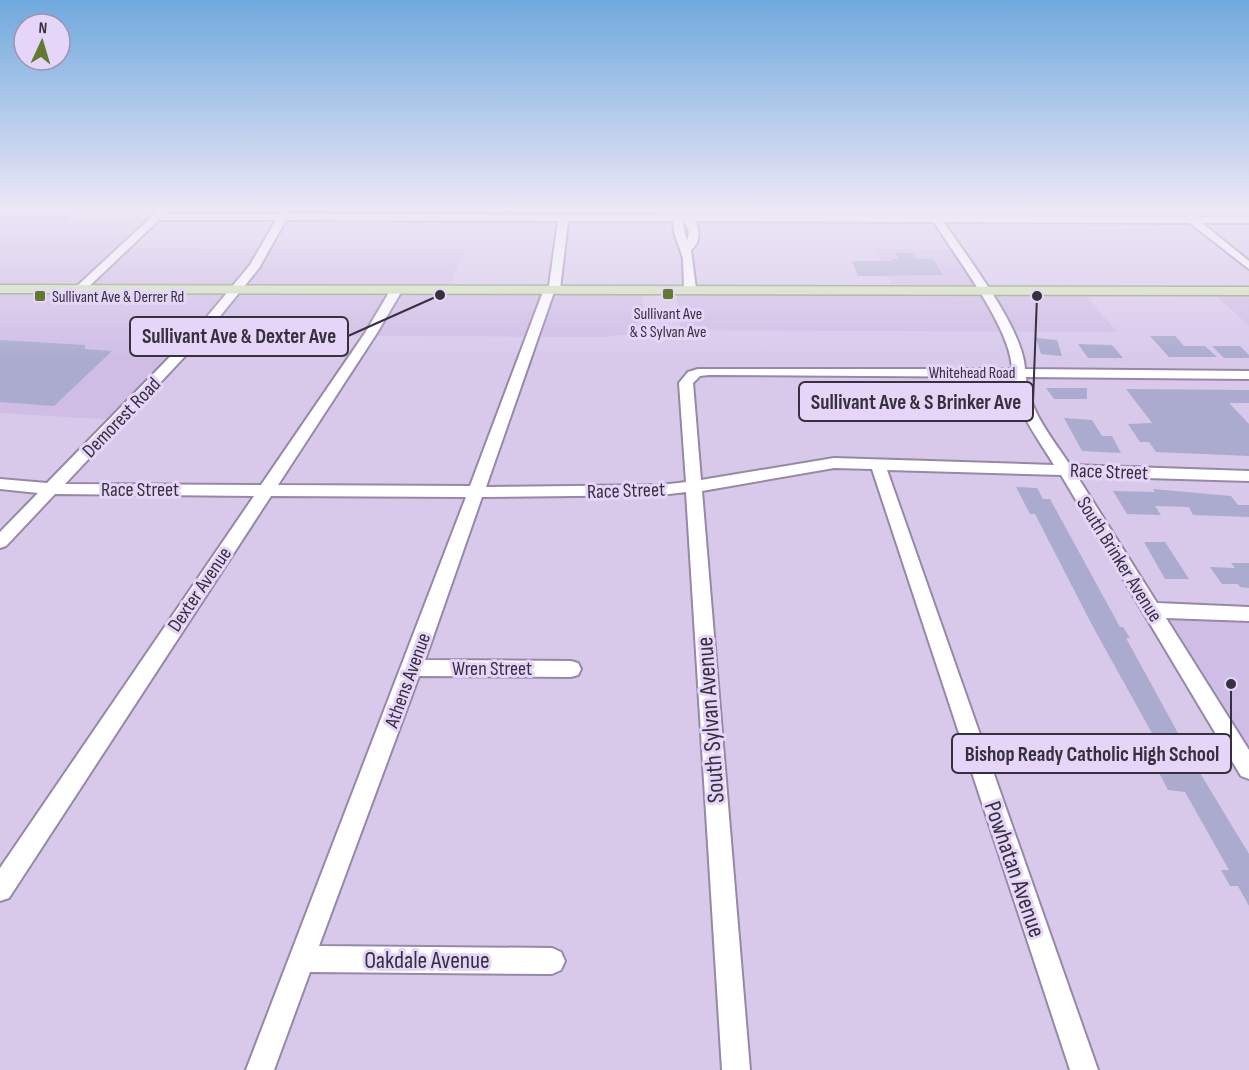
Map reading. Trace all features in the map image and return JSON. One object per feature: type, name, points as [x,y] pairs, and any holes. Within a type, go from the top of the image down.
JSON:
[{"type":"main road","points":[[0,289],[1249,291]]},
{"type":"street","points":[[80,289],[111,260]]},
{"type":"street","name":"Demorest Road","points":[[0,542],[184,351],[238,288],[258,260]]},
{"type":"street","name":"Athens Avenue","points":[[260,1070],[552,289],[557,260]]},
{"type":"street","points":[[687,260],[690,289]]},
{"type":"street","name":"South Brinker Avenue","points":[[963,260],[1005,325],[1016,348],[1020,391],[1029,411],[1249,769]]},
{"type":"street","name":"Dexter Avenue","points":[[0,890],[264,490],[371,333],[397,289]]},
{"type":"street","name":"Whitehead Road","points":[[695,373],[709,371],[1019,372],[1249,375]]},
{"type":"street","name":"South Sylvan Avenue","points":[[695,373],[686,383],[736,1070]]},
{"type":"street","name":"Race Street","points":[[0,484],[52,489],[574,492],[693,487],[834,463],[1249,476]]},
{"type":"street","name":"Powhatan Avenue","points":[[877,463],[1084,1070]]},
{"type":"street","points":[[1151,610],[1249,614]]},
{"type":"street","name":"Wren Street","points":[[412,668],[571,669]]},
{"type":"street","name":"Oakdale Avenue","points":[[303,959],[552,961]]},
{"type":"shaded area","points":[[0,260],[460,260],[449,286],[643,289],[642,333],[601,337],[201,335],[118,420],[0,413]]},
{"type":"shaded area","points":[[879,260],[966,260],[986,289],[1081,290],[1117,332],[680,330],[676,289],[894,289]]},
{"type":"shaded area","points":[[1210,290],[1249,290],[1249,326]]},
{"type":"shaded area","points":[[1176,615],[1249,619],[1249,755],[1167,623]]},
{"type":"building","points":[[934,260],[943,275],[858,276],[852,261]]},
{"type":"building","points":[[1150,336],[1175,336],[1184,346],[1205,346],[1217,357],[1169,357]]},
{"type":"building","points":[[1036,338],[1057,340],[1062,356],[1041,354]]},
{"type":"building","points":[[0,340],[85,345],[85,349],[112,351],[54,406],[0,402]]},
{"type":"building","points":[[1078,344],[1112,345],[1123,358],[1088,358]]},
{"type":"building","points":[[1212,346],[1240,346],[1249,358],[1224,358]]},
{"type":"building","points":[[1046,388],[1087,388],[1087,399],[1054,399]]},
{"type":"building","points":[[1126,389],[1249,390],[1249,403],[1229,403],[1249,424],[1249,456],[1156,452],[1149,442],[1140,442],[1128,424],[1152,423]]},
{"type":"building","points":[[1064,418],[1092,420],[1102,436],[1112,436],[1121,453],[1082,451]]},
{"type":"building","points":[[1016,487],[1037,488],[1043,499],[1050,499],[1120,627],[1123,627],[1130,638],[1126,638],[1179,735],[1177,735],[1249,854],[1249,906],[1238,886],[1230,886],[1221,870],[1229,870],[1185,792],[1168,790],[1158,771],[1164,771],[1151,746],[1158,744],[1092,625],[1035,514],[1030,514]]},
{"type":"building","points":[[1153,489],[1231,496],[1238,505],[1249,505],[1249,517],[1193,515],[1189,507],[1155,506],[1161,515],[1127,514],[1113,491],[1155,492]]},
{"type":"building","points":[[1144,542],[1165,542],[1189,579],[1165,579]]},
{"type":"building","points":[[1231,563],[1249,563],[1249,588],[1240,587],[1238,584],[1222,584],[1210,567],[1235,568]]},
{"type":"place","name":"Sullivant Ave & S Sylvan Ave","points":[[668,294]]},
{"type":"place","name":"Sullivant Ave & Dexter Ave","points":[[440,295]]},
{"type":"place","name":"Sullivant Ave & Derrer Rd","points":[[40,296]]},
{"type":"place","name":"Sullivant Ave & S Brinker Ave","points":[[1037,296]]},
{"type":"place","name":"Bishop Ready Catholic High School","points":[[1231,684]]}]
